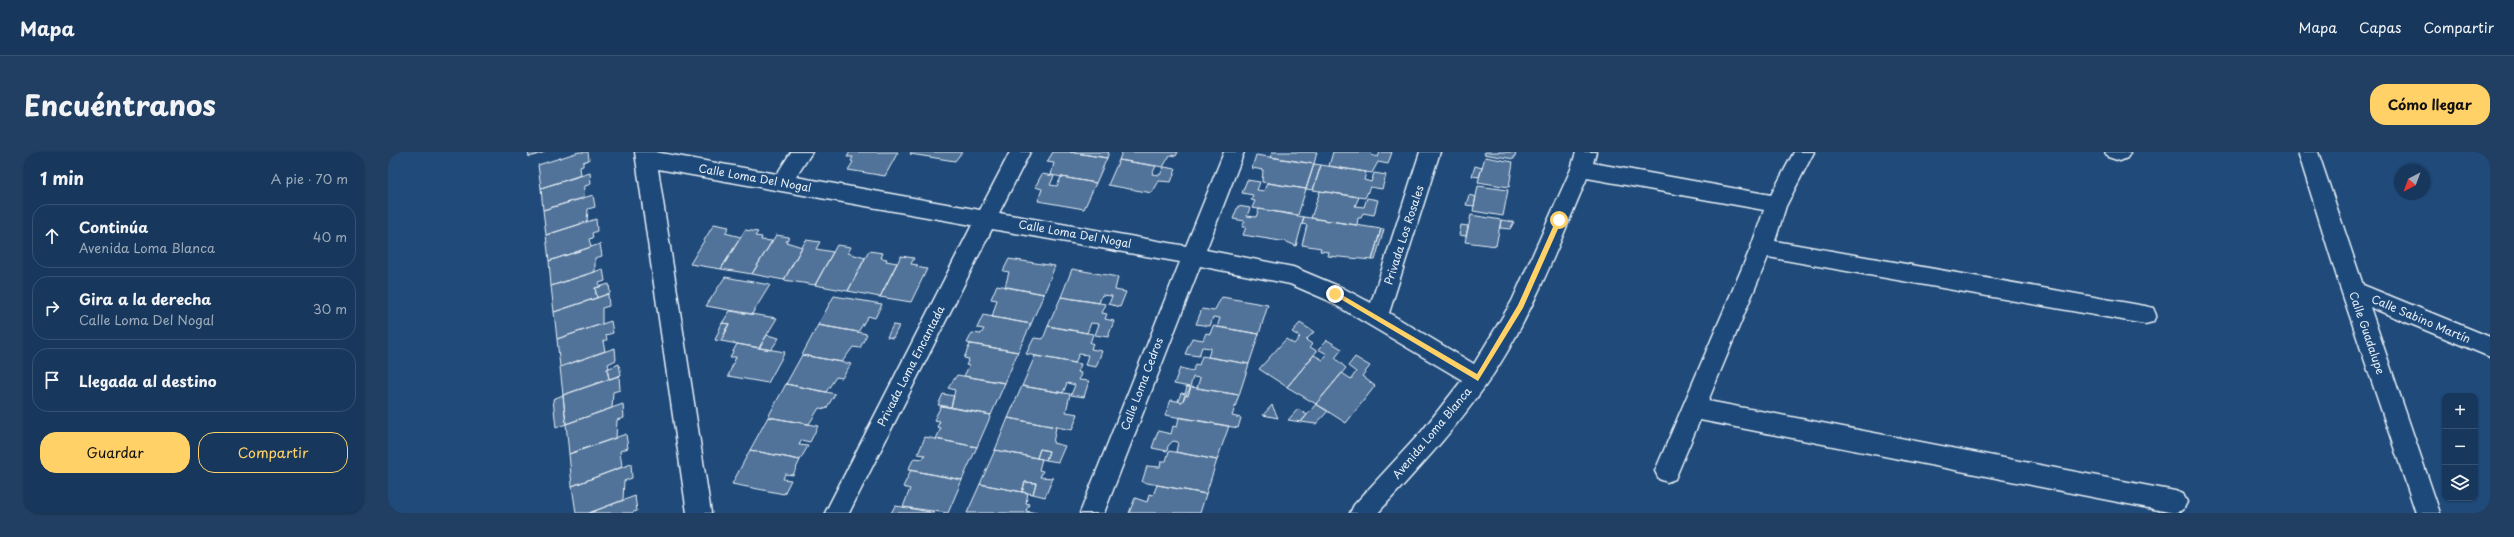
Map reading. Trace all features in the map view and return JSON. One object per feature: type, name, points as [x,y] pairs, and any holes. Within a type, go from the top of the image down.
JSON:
[{"type":"street","points":[[782,183],[802,152]]},
{"type":"street","name":"Privada Loma Encantada","points":[[837,513],[985,218],[1020,152]]},
{"type":"street","name":"Calle Loma Cedros","points":[[1092,513],[1234,152]]},
{"type":"street","name":"Privada Los Rosales","points":[[1377,317],[1430,152]]},
{"type":"street","points":[[1667,471],[1762,246],[1776,204],[1790,182],[1804,152]]},
{"type":"street","name":"Calle Guadalupe","points":[[2308,152],[2352,290],[2428,513]]},
{"type":"street","name":"Calle Loma Del Nogal","points":[[699,513],[646,156],[782,183],[985,218],[1293,276],[1335,294],[1377,317],[1478,378]]},
{"type":"street","points":[[1584,161],[1776,204]]},
{"type":"street","name":"Avenida Loma Blanca","points":[[1362,513],[1430,438],[1478,378],[1521,306],[1584,161]]},
{"type":"street","points":[[1762,246],[2146,315]]},
{"type":"street","name":"Calle Sabino Martín","points":[[2352,290],[2490,348]]},
{"type":"street","points":[[1693,408],[2176,502]]},
{"type":"building","points":[[528,152],[545,152],[529,157]]},
{"type":"building","points":[[579,152],[588,152],[589,160],[583,162],[583,166],[580,167],[581,175],[541,188],[538,165]]},
{"type":"building","points":[[850,152],[898,152],[885,176],[848,170],[853,162],[851,161],[853,157],[847,157]]},
{"type":"building","points":[[911,152],[962,152],[955,161],[910,154]]},
{"type":"building","points":[[1053,152],[1070,152],[1107,158],[1096,183],[1051,175],[1054,163],[1047,162]]},
{"type":"building","points":[[1070,152],[1109,152],[1107,158]]},
{"type":"building","points":[[1122,152],[1178,152],[1176,156],[1170,155],[1163,167],[1119,160]]},
{"type":"building","points":[[1272,152],[1317,152],[1314,164],[1271,157]]},
{"type":"building","points":[[1333,152],[1372,152],[1371,155],[1378,157],[1380,152],[1392,152],[1388,164],[1378,162],[1372,173],[1329,166]]},
{"type":"building","points":[[1485,152],[1516,152],[1514,159],[1484,154]]},
{"type":"building","points":[[1256,155],[1314,164],[1306,189],[1262,182],[1263,170],[1252,168]]},
{"type":"building","points":[[1485,157],[1513,162],[1509,187],[1478,182]]},
{"type":"building","points":[[1119,160],[1156,166],[1152,174],[1160,175],[1164,167],[1176,169],[1171,182],[1159,181],[1152,193],[1108,185]]},
{"type":"building","points":[[1314,164],[1321,165],[1313,190],[1306,189]]},
{"type":"building","points":[[1321,165],[1366,172],[1364,180],[1371,182],[1374,173],[1386,175],[1382,189],[1370,187],[1365,198],[1313,190]]},
{"type":"building","points":[[1475,166],[1482,168],[1479,177],[1472,176]]},
{"type":"building","points":[[590,173],[591,184],[585,186],[584,198],[543,210],[541,188]]},
{"type":"building","points":[[1042,174],[1054,176],[1050,185],[1057,186],[1061,177],[1096,183],[1084,209],[1038,201],[1042,189],[1035,187]]},
{"type":"building","points":[[1247,180],[1260,182],[1257,190],[1264,191],[1267,183],[1306,189],[1298,215],[1252,208],[1255,201],[1251,200],[1253,195],[1242,193]]},
{"type":"building","points":[[1478,186],[1508,190],[1503,216],[1473,211]]},
{"type":"building","points":[[1320,191],[1359,197],[1355,206],[1364,207],[1367,198],[1378,200],[1374,215],[1363,213],[1361,218],[1358,218],[1357,225],[1311,218]]},
{"type":"building","points":[[593,195],[595,207],[588,209],[587,222],[546,235],[543,210]]},
{"type":"building","points":[[1469,195],[1476,197],[1474,206],[1466,205]]},
{"type":"building","points":[[1238,206],[1250,208],[1247,216],[1256,217],[1259,209],[1304,217],[1296,246],[1287,242],[1243,235],[1246,227],[1242,227],[1245,221],[1233,219]]},
{"type":"building","points":[[1471,215],[1501,220],[1496,246],[1465,242]]},
{"type":"building","points":[[1304,217],[1381,229],[1372,260],[1328,256],[1329,252],[1320,251],[1321,248],[1302,245],[1307,225],[1302,224]]},
{"type":"building","points":[[596,219],[597,231],[592,233],[593,238],[589,239],[591,247],[549,261],[546,235]]},
{"type":"building","points":[[1501,220],[1514,222],[1510,229],[1500,228]]},
{"type":"building","points":[[714,224],[729,227],[725,233],[741,237],[721,269],[690,264]]},
{"type":"building","points":[[1461,225],[1468,226],[1466,236],[1459,235]]},
{"type":"building","points":[[1381,229],[1384,229],[1375,260],[1372,260]]},
{"type":"building","points":[[745,230],[758,232],[755,236],[762,237],[761,240],[772,241],[752,274],[721,269]]},
{"type":"building","points":[[776,235],[789,237],[786,242],[802,247],[784,280],[752,274]]},
{"type":"building","points":[[806,240],[820,242],[816,249],[833,252],[815,285],[784,280]]},
{"type":"building","points":[[600,244],[602,256],[595,258],[595,272],[551,286],[549,261]]},
{"type":"building","points":[[837,245],[851,247],[848,253],[865,258],[848,291],[815,285]]},
{"type":"building","points":[[869,251],[883,253],[881,258],[887,259],[886,261],[897,263],[880,297],[848,291]]},
{"type":"building","points":[[901,256],[914,258],[911,264],[918,265],[916,267],[927,269],[911,302],[880,297]]},
{"type":"building","points":[[1009,259],[1055,266],[1044,294],[1005,287],[1009,272],[1003,271]]},
{"type":"building","points":[[603,269],[605,281],[599,283],[600,287],[595,288],[597,298],[554,312],[551,286]]},
{"type":"building","points":[[1072,269],[1118,277],[1115,290],[1126,292],[1120,307],[1109,304],[1112,296],[1102,295],[1099,303],[1061,297]]},
{"type":"building","points":[[725,277],[770,285],[752,314],[706,306]]},
{"type":"building","points":[[609,284],[610,293],[597,298],[595,288]]},
{"type":"building","points":[[997,285],[1044,294],[1031,324],[992,317],[997,300],[991,299]]},
{"type":"building","points":[[608,294],[609,306],[602,308],[602,324],[557,339],[554,312]]},
{"type":"building","points":[[834,296],[882,304],[875,318],[868,316],[858,332],[818,325]]},
{"type":"building","points":[[1061,297],[1106,304],[1102,313],[1107,314],[1105,319],[1114,321],[1108,337],[1095,335],[1099,324],[1091,323],[1087,333],[1048,326]]},
{"type":"building","points":[[1222,297],[1268,305],[1259,334],[1217,327],[1220,318],[1213,317],[1210,326],[1196,324],[1202,309],[1214,311]]},
{"type":"building","points":[[730,311],[777,318],[759,348],[721,341],[729,324],[722,323]]},
{"type":"building","points":[[983,315],[1031,324],[1018,352],[967,343],[972,333],[981,334],[984,329],[977,328]]},
{"type":"building","points":[[611,321],[613,333],[606,335],[607,340],[603,341],[605,351],[560,367],[557,339]]},
{"type":"building","points":[[722,323],[729,324],[725,330],[727,330],[721,341],[715,340]]},
{"type":"building","points":[[1300,323],[1314,332],[1306,340],[1312,344],[1310,347],[1317,351],[1287,387],[1259,369],[1286,339],[1294,344],[1300,337],[1292,332]]},
{"type":"building","points":[[818,325],[867,334],[860,348],[853,347],[842,362],[802,355]]},
{"type":"building","points":[[893,325],[899,326],[893,338],[887,337]]},
{"type":"building","points":[[1048,326],[1093,334],[1090,343],[1093,343],[1091,349],[1102,351],[1096,367],[1085,365],[1088,355],[1079,354],[1075,363],[1026,354],[1034,338],[1043,339]]},
{"type":"building","points":[[1213,326],[1259,334],[1249,364],[1208,357],[1211,348],[1202,347],[1199,356],[1185,354],[1192,338],[1203,340],[1206,333],[1210,334]]},
{"type":"building","points":[[767,335],[779,338],[771,350],[759,348]]},
{"type":"building","points":[[1327,340],[1342,349],[1335,358],[1346,368],[1316,404],[1287,387],[1314,355],[1323,360],[1327,354],[1318,349]]},
{"type":"building","points":[[737,344],[785,352],[768,383],[728,376],[736,357],[730,357]]},
{"type":"building","points":[[970,344],[1018,352],[1005,383],[964,376],[969,366],[966,365],[969,359],[964,358]]},
{"type":"building","points":[[615,348],[616,360],[608,364],[609,368],[607,369],[609,379],[563,395],[560,367]]},
{"type":"building","points":[[802,355],[851,364],[842,378],[836,377],[826,392],[786,384]]},
{"type":"building","points":[[1035,356],[1081,364],[1078,372],[1081,373],[1079,380],[1089,381],[1084,397],[1071,395],[1075,385],[1067,383],[1063,393],[1022,386]]},
{"type":"building","points":[[1202,356],[1249,364],[1239,395],[1197,388],[1200,378],[1193,377],[1190,387],[1174,384],[1180,368],[1193,371],[1195,364],[1199,365]]},
{"type":"building","points":[[1355,357],[1370,366],[1362,376],[1375,386],[1346,423],[1316,404],[1342,373],[1351,379],[1356,372],[1348,366]]},
{"type":"building","points":[[619,364],[621,375],[609,379],[607,369]]},
{"type":"building","points":[[957,375],[1005,383],[991,415],[951,407],[955,390],[948,388]]},
{"type":"building","points":[[619,376],[620,390],[613,392],[612,408],[566,424],[563,395]]},
{"type":"building","points":[[786,384],[835,394],[826,409],[819,408],[809,424],[768,417]]},
{"type":"building","points":[[1022,386],[1070,394],[1066,412],[1078,414],[1072,430],[1008,418]]},
{"type":"building","points":[[1187,387],[1191,387],[1188,396],[1185,395],[1182,402],[1178,401],[1181,393],[1185,394]]},
{"type":"building","points":[[1191,387],[1239,395],[1232,416],[1241,418],[1238,428],[1165,415],[1171,400],[1182,402]]},
{"type":"building","points":[[943,394],[954,396],[951,407],[938,405]]},
{"type":"building","points":[[563,395],[566,424],[556,428],[553,399]]},
{"type":"building","points":[[623,404],[624,418],[617,420],[616,438],[569,454],[566,424]]},
{"type":"building","points":[[1316,404],[1328,411],[1316,424],[1301,422]]},
{"type":"building","points":[[1272,405],[1278,418],[1263,415]]},
{"type":"building","points":[[941,406],[991,415],[977,447],[936,439],[941,428],[937,427],[940,421],[934,420]]},
{"type":"building","points":[[1298,409],[1307,415],[1301,422],[1288,420]]},
{"type":"building","points":[[768,417],[818,426],[810,442],[801,440],[799,445],[808,446],[800,460],[750,450]]},
{"type":"building","points":[[1179,417],[1229,426],[1217,460],[1176,452],[1178,442],[1173,441],[1168,446],[1167,451],[1152,448],[1158,431],[1171,434],[1173,426],[1177,427]]},
{"type":"building","points":[[1008,418],[1056,427],[1053,443],[1065,446],[1058,462],[1046,460],[1049,451],[1040,449],[1037,458],[995,450]]},
{"type":"building","points":[[626,434],[628,448],[620,451],[622,467],[572,486],[569,454]]},
{"type":"building","points":[[925,437],[977,447],[962,480],[908,470],[914,458],[923,459],[925,455],[918,454]]},
{"type":"building","points":[[1040,449],[1049,451],[1046,460],[1037,458]]},
{"type":"building","points":[[750,450],[800,460],[793,475],[785,474],[783,479],[791,480],[784,494],[732,484]]},
{"type":"building","points":[[995,450],[1042,459],[1039,470],[1043,471],[1040,477],[1053,478],[1045,497],[1033,494],[1036,483],[1025,482],[1022,492],[980,484]]},
{"type":"building","points":[[1169,451],[1217,460],[1206,494],[1142,482],[1147,466],[1160,467],[1161,461],[1166,461]]},
{"type":"building","points":[[631,464],[632,478],[624,481],[623,500],[589,513],[576,513],[572,486]]},
{"type":"building","points":[[911,470],[962,480],[948,513],[903,507],[910,489],[903,487]]},
{"type":"building","points":[[1025,482],[1036,483],[1033,494],[1022,492]]},
{"type":"building","points":[[980,484],[1028,493],[1026,503],[1029,504],[1026,511],[1037,513],[967,513]]},
{"type":"building","points":[[1157,485],[1206,494],[1200,513],[1129,513],[1135,498],[1147,502],[1149,494],[1153,495]]},
{"type":"building","points":[[635,496],[637,511],[631,513],[589,513]]},
{"type":"building","points":[[895,506],[903,507],[935,513],[891,513]]},
{"type":"route","points":[[1335,294],[1377,317],[1478,378],[1521,306],[1559,220]]}]
